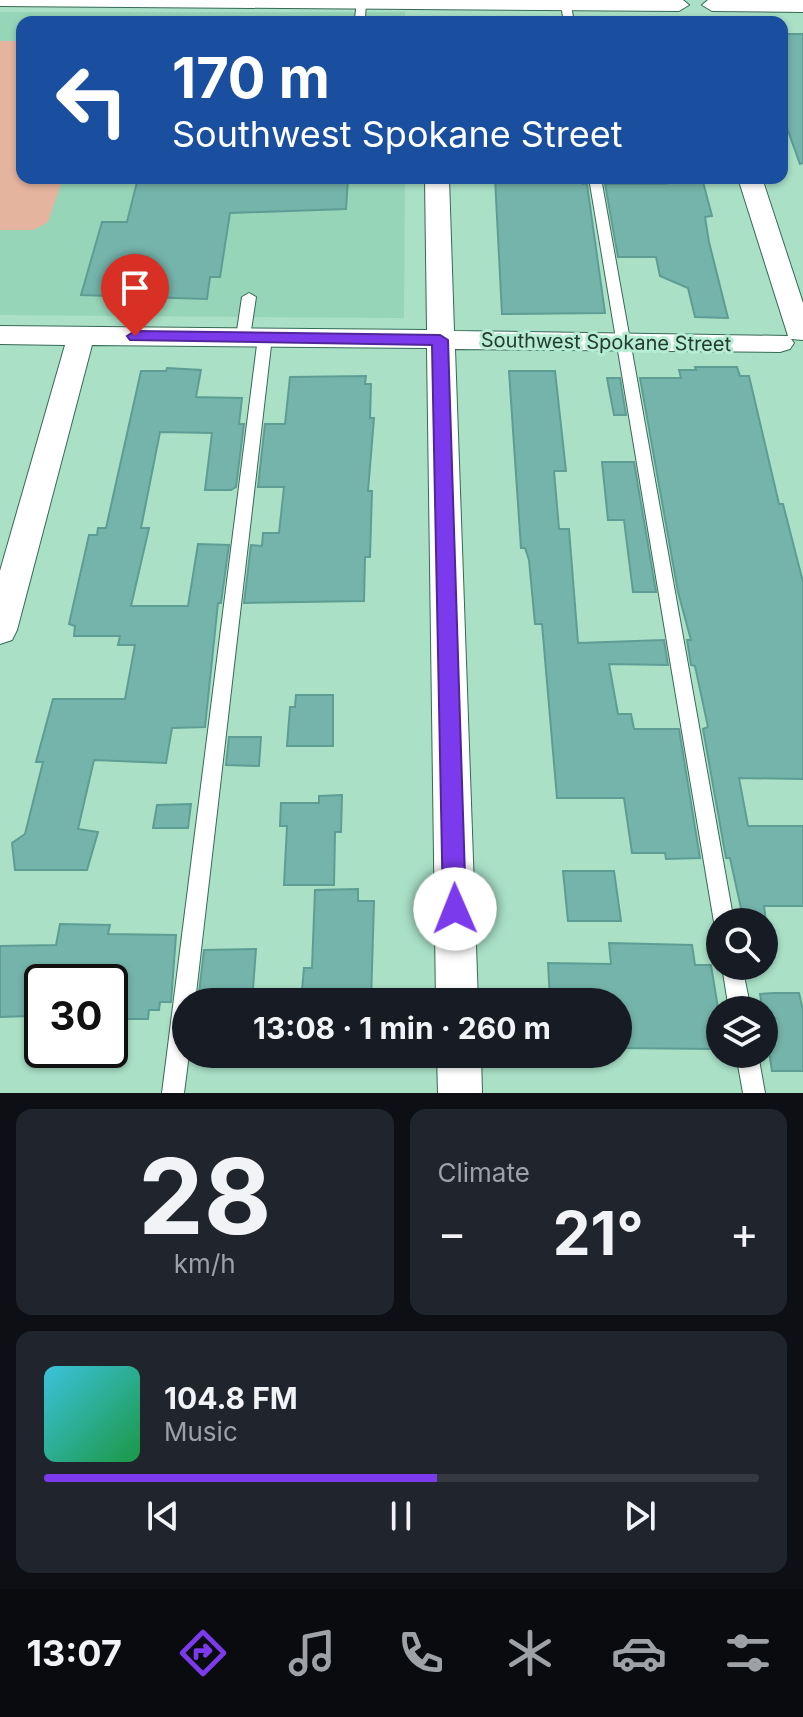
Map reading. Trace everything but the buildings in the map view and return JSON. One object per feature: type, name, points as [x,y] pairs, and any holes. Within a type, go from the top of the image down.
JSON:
[{"type":"street","points":[[0,0],[169,0],[361,11],[803,6]]},
{"type":"street","points":[[437,184],[457,988]]},
{"type":"street","points":[[752,184],[796,341]]},
{"type":"street","name":"Southwest Spokane Street","points":[[0,335],[796,341]]},
{"type":"street","points":[[0,630],[81,336]]},
{"type":"street","points":[[459,1068],[460,1093]]},
{"type":"lane","points":[[596,184],[722,908]]},
{"type":"lane","points":[[173,1093],[254,337],[249,297]]},
{"type":"lane","points":[[750,1068],[754,1093]]},
{"type":"shaded area","points":[[0,12],[405,12],[405,16],[16,16],[16,184],[405,184],[404,318],[0,315]]},
{"type":"shaded area","points":[[0,41],[16,41],[16,184],[61,184],[48,222],[34,230],[0,230]]},
{"type":"route","points":[[135,336],[440,340],[455,909]]}]
